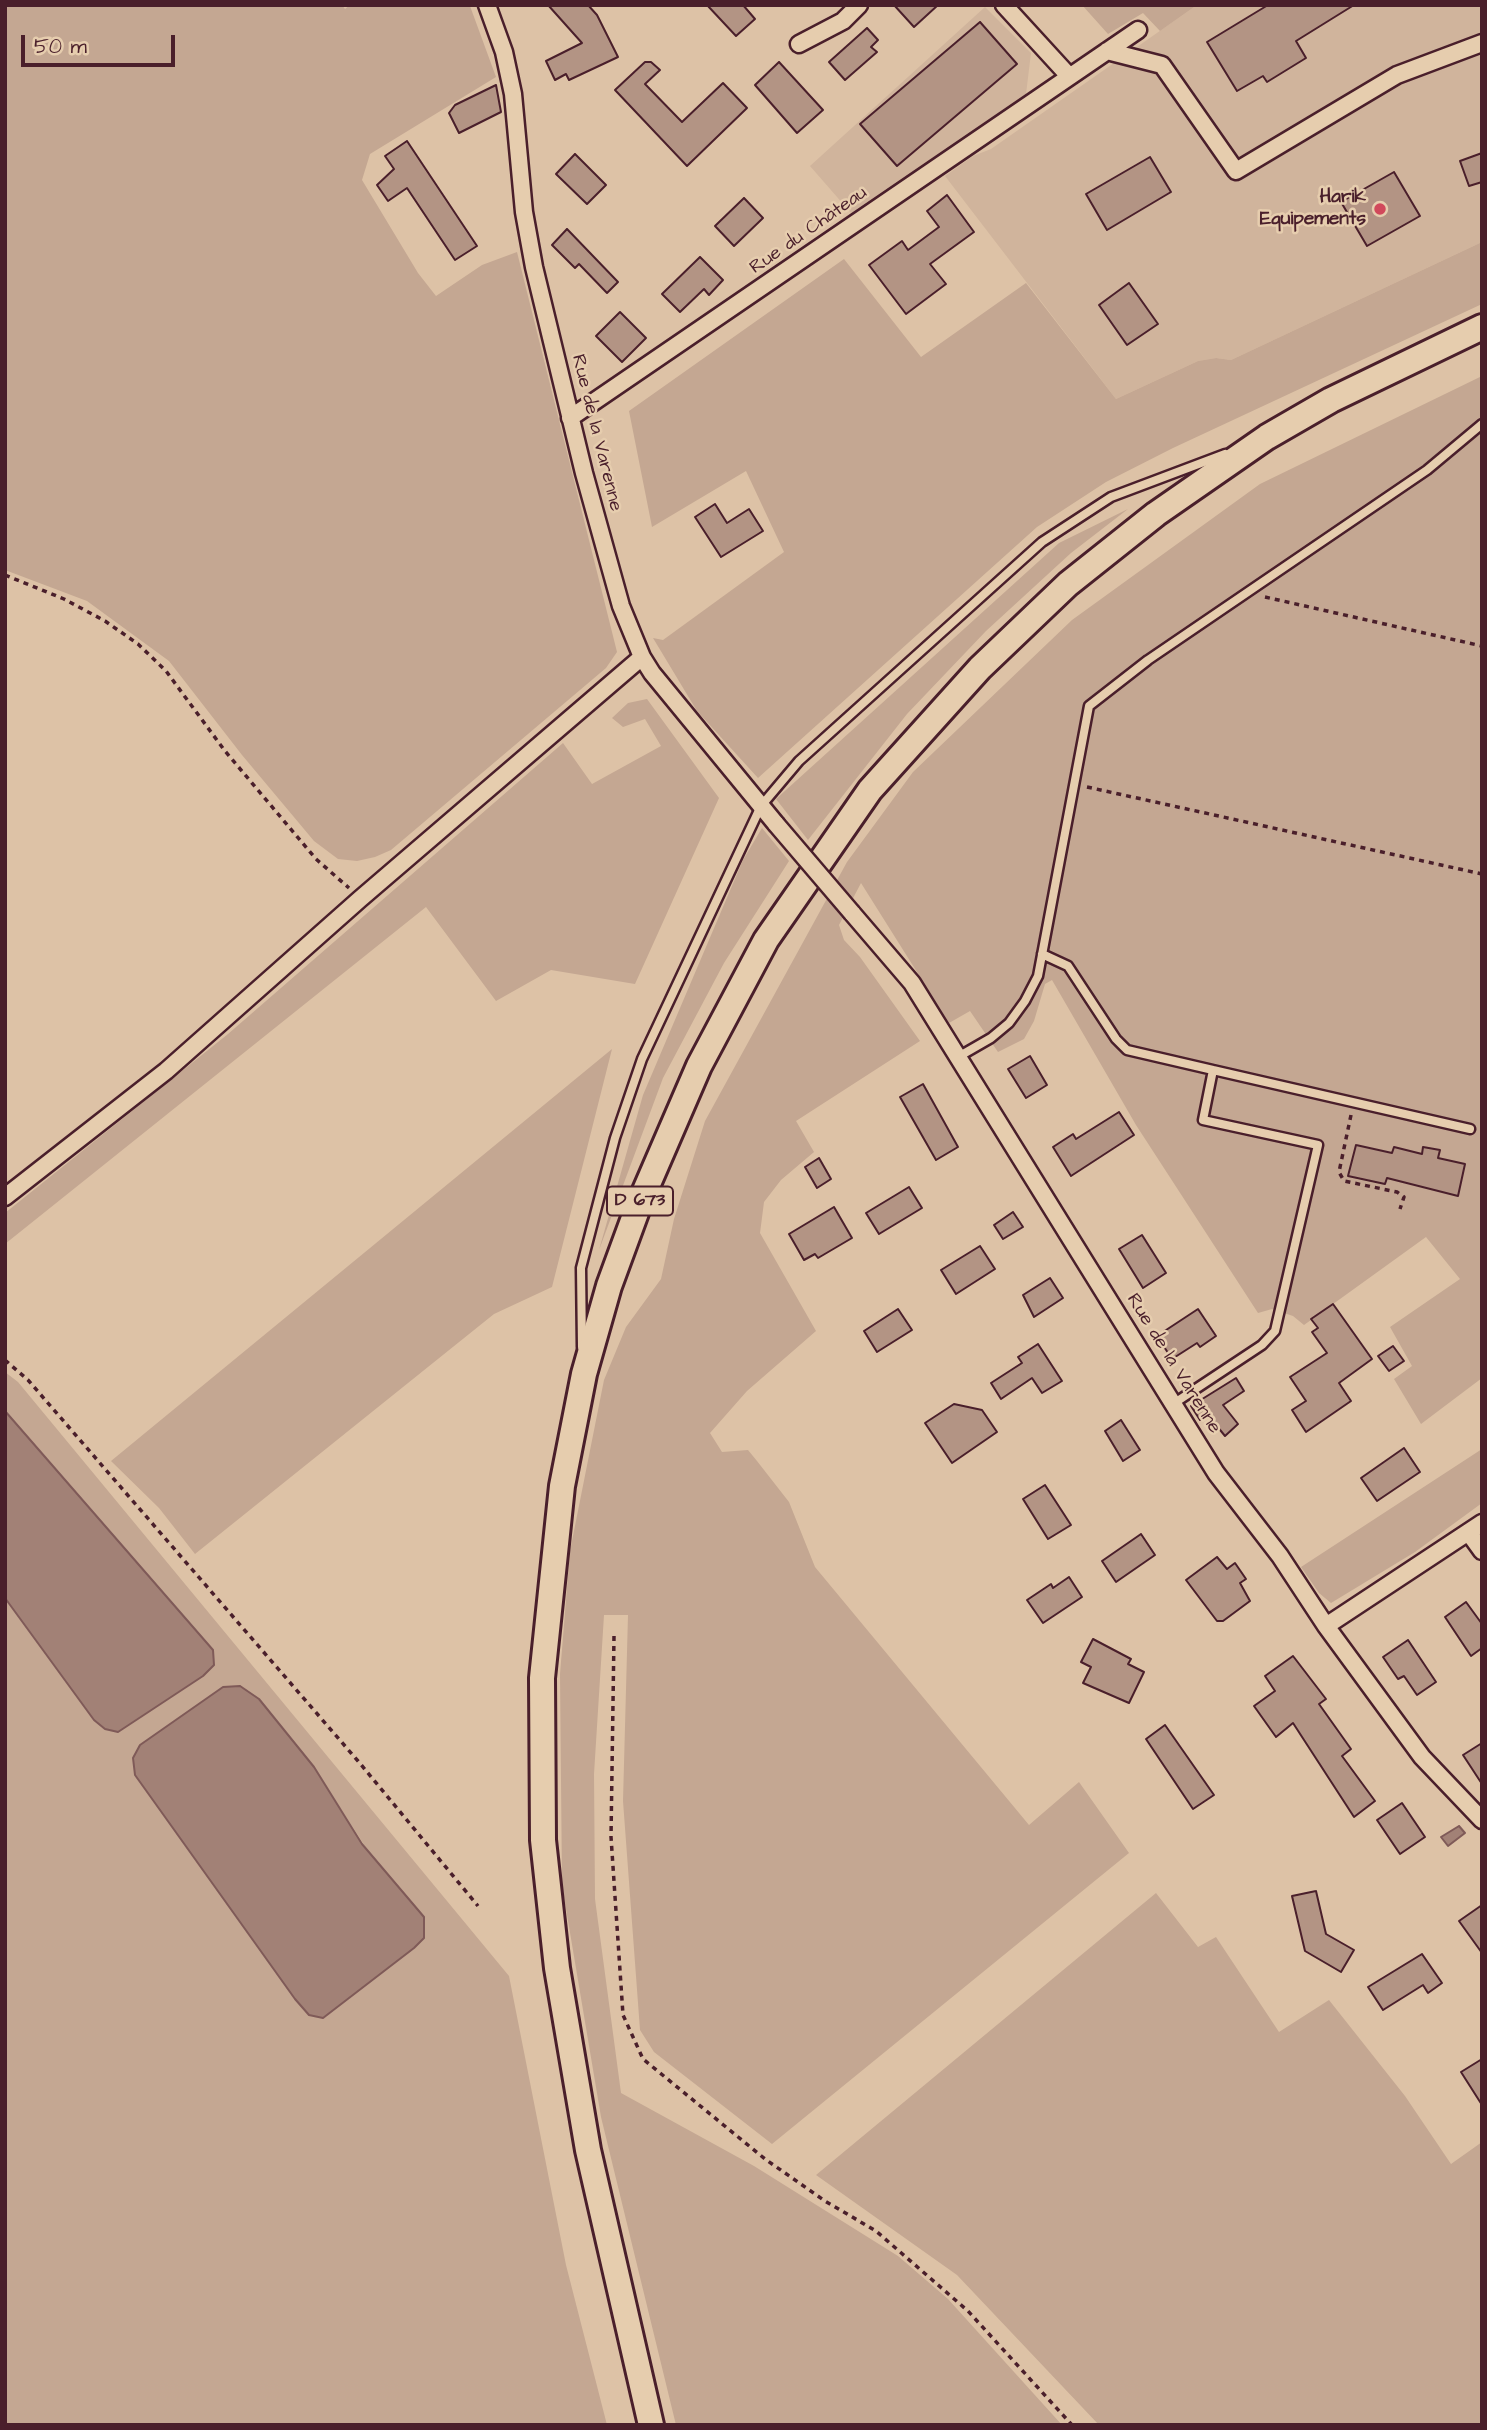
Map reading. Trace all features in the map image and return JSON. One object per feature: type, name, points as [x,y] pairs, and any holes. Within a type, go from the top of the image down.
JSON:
[{"type":"main road","name":"D 673","points":[[651,2425],[588,2150],[557,1968],[543,1840],[542,1678],[548,1597],[562,1486],[584,1374],[609,1286],[638,1207],[698,1066],[766,940],[870,790],[980,668],[1068,584],[1156,514],[1267,438],[1331,400],[1482,327]]},
{"type":"street","name":"Rue de la Varenne","points":[[487,5],[504,52],[511,84],[528,240],[570,418],[610,573],[642,657],[761,806],[912,983],[1216,1473],[1280,1556],[1326,1626],[1422,1757],[1482,1820]]},
{"type":"street","points":[[799,44],[843,21],[859,5]]},
{"type":"street","points":[[1004,5],[1069,76]]},
{"type":"street","name":"Rue du Château","points":[[570,418],[1138,30]]},
{"type":"street","points":[[1107,51],[1162,65],[1236,171],[1397,75],[1482,43]]},
{"type":"street","points":[[5,1197],[166,1071],[360,899],[642,657]]},
{"type":"street","points":[[1326,1626],[1475,1528],[1482,1551]]},
{"type":"lane","points":[[958,1057],[991,1038],[1009,1023],[1026,1001],[1038,976],[1089,706],[1147,660],[1427,470],[1482,424]]},
{"type":"lane","points":[[584,1374],[580,1314],[581,1268],[615,1138],[642,1059],[761,806],[799,761],[1042,542],[1111,497],[1267,438]]},
{"type":"lane","points":[[1042,954],[1068,966],[1116,1039],[1127,1050],[1470,1129]]},
{"type":"lane","points":[[1173,1404],[1262,1345],[1275,1331],[1318,1145],[1203,1120],[1213,1070]]},
{"type":"path","points":[[5,575],[64,599],[105,621],[138,644],[166,671],[225,751],[308,849],[360,899]]},
{"type":"path","points":[[1253,588],[1264,597],[1482,646]]},
{"type":"path","points":[[1074,784],[1482,874]]},
{"type":"path","points":[[1353,1102],[1339,1172],[1344,1181],[1397,1192],[1404,1197],[1400,1209]]},
{"type":"path","points":[[5,1360],[27,1380],[358,1762],[478,1906]]},
{"type":"path","points":[[614,1636],[611,1837],[622,2001],[623,2015],[643,2059],[765,2159],[825,2201],[876,2231],[968,2311],[1072,2425]]},
{"type":"shaded area","points":[[5,5],[342,5],[345,9],[350,5],[470,6],[496,77],[370,154],[362,180],[418,273],[436,296],[482,265],[517,252],[617,652],[606,668],[391,850],[357,861],[338,859],[314,841],[242,755],[169,661],[87,601],[5,570]]},
{"type":"shaded area","points":[[1082,5],[1197,5],[1160,31],[1143,13],[1108,34]]},
{"type":"shaded area","points":[[1197,5],[1482,5],[1482,242],[1231,360],[1216,358],[1198,361],[1116,399],[945,176],[973,156],[991,149]]},
{"type":"shaded area","points":[[985,7],[1031,53],[1026,94],[851,213],[810,166]]},
{"type":"shaded area","points":[[1482,242],[1482,304],[1173,448],[1106,482],[1037,527],[758,778],[697,711],[653,638],[663,640],[784,552],[746,471],[652,527],[629,411],[844,259],[921,357],[1026,283],[1116,399],[1198,361],[1216,358],[1231,360]]},
{"type":"shaded area","points":[[1482,376],[1482,1378],[1421,1424],[1394,1379],[1412,1366],[1390,1327],[1460,1279],[1426,1237],[1304,1325],[1293,1316],[1272,1309],[1258,1313],[1136,1125],[1052,980],[1045,984],[1034,1021],[1024,1039],[998,1052],[970,1011],[949,1023],[861,883],[839,925],[844,940],[860,957],[920,1041],[796,1121],[814,1152],[781,1180],[764,1202],[760,1233],[816,1331],[747,1391],[710,1433],[722,1452],[748,1450],[757,1461],[789,1502],[815,1567],[1029,1825],[1079,1782],[1129,1853],[772,2144],[654,2052],[640,2030],[623,1801],[628,1615],[604,1615],[594,1774],[595,1899],[621,2093],[754,2166],[898,2256],[948,2299],[1062,2425],[676,2425],[601,2117],[562,1885],[560,1674],[570,1551],[604,1380],[626,1327],[661,1279],[674,1219],[705,1121],[847,862],[913,772],[1072,620],[1260,484]]},
{"type":"shaded area","points":[[1128,509],[1071,553],[986,631],[907,714],[808,840],[776,799],[1059,543]]},
{"type":"shaded area","points":[[647,699],[719,798],[635,984],[551,970],[496,1001],[426,907],[5,1244],[5,1213],[228,1034],[563,743],[592,784],[661,746],[645,719],[623,727],[612,718],[628,703]]},
{"type":"shaded area","points":[[762,828],[789,861],[724,963],[663,1078],[599,1250],[643,1095],[743,860]]},
{"type":"shaded area","points":[[612,1049],[552,1287],[494,1314],[195,1554],[159,1508],[111,1461]]},
{"type":"shaded area","points":[[5,1372],[18,1382],[509,1976],[566,2265],[607,2425],[5,2425],[5,1598],[94,1720],[118,1732],[203,1676],[214,1665],[213,1650],[5,1411]],"holes":[[[259,1699],[314,1767],[424,1938],[323,2018]]]},
{"type":"shaded area","points":[[5,1411],[213,1650],[214,1665],[203,1676],[118,1732],[105,1729],[94,1720],[5,1598]]},
{"type":"shaded area","points":[[1482,1449],[1482,1503],[1415,1552],[1331,1603],[1319,1593],[1301,1567]]},
{"type":"shaded area","points":[[240,1686],[259,1699],[314,1767],[362,1844],[424,1917],[424,1938],[414,1948],[323,2018],[309,2015],[295,1999],[135,1775],[133,1758],[140,1745],[223,1687]]},
{"type":"shaded area","points":[[1459,1826],[1465,1833],[1448,1846],[1441,1837]]},
{"type":"shaded area","points":[[1156,1893],[1198,1947],[1216,1937],[1279,2032],[1329,2000],[1405,2096],[1451,2164],[1482,2142],[1482,2425],[1099,2425],[957,2275],[816,2175]]},
{"type":"building","points":[[548,5],[588,5],[597,15],[618,57],[569,80],[566,74],[555,80],[546,61],[582,43]]},
{"type":"building","points":[[707,5],[743,5],[755,19],[736,36]]},
{"type":"building","points":[[894,5],[938,5],[914,27]]},
{"type":"building","points":[[1268,5],[1354,5],[1296,41],[1306,58],[1267,82],[1263,76],[1237,91],[1207,42]]},
{"type":"building","points":[[980,22],[1017,64],[897,166],[860,124]]},
{"type":"building","points":[[867,28],[878,40],[871,47],[877,52],[845,80],[829,62]]},
{"type":"building","points":[[645,62],[651,62],[660,70],[645,84],[682,122],[723,83],[747,108],[687,166],[615,90]]},
{"type":"building","points":[[779,62],[823,110],[797,133],[755,85]]},
{"type":"building","points":[[496,85],[501,112],[459,133],[449,113],[455,105]]},
{"type":"building","points":[[407,141],[477,246],[455,260],[407,188],[388,201],[377,185],[394,169],[385,156]]},
{"type":"building","points":[[1482,153],[1482,182],[1469,186],[1460,161]]},
{"type":"building","points":[[575,154],[606,185],[587,204],[556,174]]},
{"type":"building","points":[[1150,157],[1171,192],[1107,230],[1086,194]]},
{"type":"building","name":"Harik Equipements","points":[[1394,172],[1420,216],[1367,246],[1341,202]]},
{"type":"building","points":[[947,195],[974,232],[930,264],[946,284],[906,314],[869,265],[902,241],[908,250],[939,227],[927,211]]},
{"type":"building","points":[[744,198],[763,218],[734,246],[715,226]]},
{"type":"building","points":[[567,229],[618,282],[607,293],[579,264],[575,268],[552,245]]},
{"type":"building","points":[[700,257],[723,280],[709,295],[704,289],[680,312],[662,294]]},
{"type":"building","points":[[1129,283],[1158,324],[1127,345],[1099,305]]},
{"type":"building","points":[[620,312],[646,338],[622,362],[596,336]]},
{"type":"building","points":[[715,504],[727,523],[749,509],[763,531],[721,557],[695,517]]},
{"type":"building","points":[[1030,1056],[1047,1085],[1026,1098],[1008,1069]]},
{"type":"building","points":[[923,1084],[958,1147],[936,1160],[900,1097]]},
{"type":"building","points":[[1119,1112],[1134,1135],[1071,1176],[1053,1147],[1073,1134],[1076,1139]]},
{"type":"building","points":[[1356,1145],[1392,1153],[1394,1147],[1422,1154],[1423,1147],[1440,1150],[1438,1158],[1465,1164],[1458,1196],[1387,1178],[1385,1184],[1348,1176]]},
{"type":"building","points":[[819,1158],[831,1179],[817,1188],[805,1167]]},
{"type":"building","points":[[909,1187],[922,1208],[879,1234],[866,1213]]},
{"type":"building","points":[[834,1207],[852,1238],[818,1258],[815,1254],[804,1260],[789,1234]]},
{"type":"building","points":[[1013,1212],[1023,1227],[1003,1239],[994,1225]]},
{"type":"building","points":[[1142,1235],[1166,1273],[1143,1288],[1119,1249]]},
{"type":"building","points":[[980,1246],[995,1269],[956,1294],[941,1270]]},
{"type":"building","points":[[1050,1278],[1063,1298],[1034,1317],[1023,1295]]},
{"type":"building","points":[[1333,1304],[1372,1359],[1339,1383],[1351,1401],[1306,1432],[1292,1410],[1306,1401],[1290,1377],[1327,1353],[1312,1332],[1318,1328],[1311,1319]]},
{"type":"building","points":[[898,1309],[912,1330],[877,1352],[864,1331]]},
{"type":"building","points":[[1198,1309],[1216,1336],[1200,1347],[1197,1343],[1172,1359],[1157,1336]]},
{"type":"building","points":[[1038,1344],[1062,1381],[1042,1393],[1032,1378],[1001,1399],[991,1383],[1022,1363],[1018,1357]]},
{"type":"building","points":[[1393,1346],[1404,1361],[1389,1371],[1378,1356]]},
{"type":"building","points":[[1236,1378],[1244,1391],[1223,1405],[1238,1424],[1225,1436],[1208,1415],[1200,1420],[1191,1406]]},
{"type":"building","points":[[954,1404],[982,1410],[997,1432],[952,1463],[925,1423]]},
{"type":"building","points":[[1121,1420],[1140,1450],[1123,1461],[1105,1431]]},
{"type":"building","points":[[1404,1448],[1420,1472],[1377,1501],[1361,1478]]},
{"type":"building","points":[[1045,1485],[1071,1525],[1048,1539],[1023,1499]]},
{"type":"building","points":[[1141,1534],[1155,1555],[1116,1582],[1102,1561]]},
{"type":"building","points":[[1217,1557],[1227,1569],[1235,1563],[1246,1579],[1240,1583],[1250,1601],[1223,1621],[1217,1621],[1186,1580]]},
{"type":"building","points":[[1069,1577],[1082,1597],[1043,1623],[1027,1600],[1051,1584],[1053,1588]]},
{"type":"building","points":[[1466,1602],[1482,1624],[1482,1648],[1471,1656],[1445,1617]]},
{"type":"building","points":[[1093,1639],[1131,1659],[1128,1664],[1144,1672],[1129,1703],[1083,1683],[1091,1667],[1081,1662]]},
{"type":"building","points":[[1408,1640],[1436,1682],[1417,1695],[1404,1676],[1398,1679],[1383,1657]]},
{"type":"building","points":[[1293,1656],[1326,1699],[1319,1704],[1351,1749],[1342,1756],[1375,1801],[1354,1817],[1293,1723],[1276,1737],[1254,1706],[1275,1691],[1265,1676]]},
{"type":"building","points":[[1165,1725],[1214,1795],[1193,1809],[1146,1739]]},
{"type":"building","points":[[1482,1743],[1482,1784],[1463,1755]]},
{"type":"building","points":[[1402,1803],[1425,1837],[1400,1854],[1377,1820]]},
{"type":"building","points":[[1316,1891],[1326,1934],[1354,1950],[1341,1972],[1305,1951],[1292,1896]]},
{"type":"building","points":[[1482,1905],[1482,1953],[1459,1921]]},
{"type":"building","points":[[1422,1954],[1442,1983],[1428,1993],[1423,1985],[1383,2010],[1368,1987]]},
{"type":"building","points":[[1482,2059],[1482,2105],[1461,2072]]},
{"type":"place","name":"Harik Equipements","points":[[1380,209]]}]
